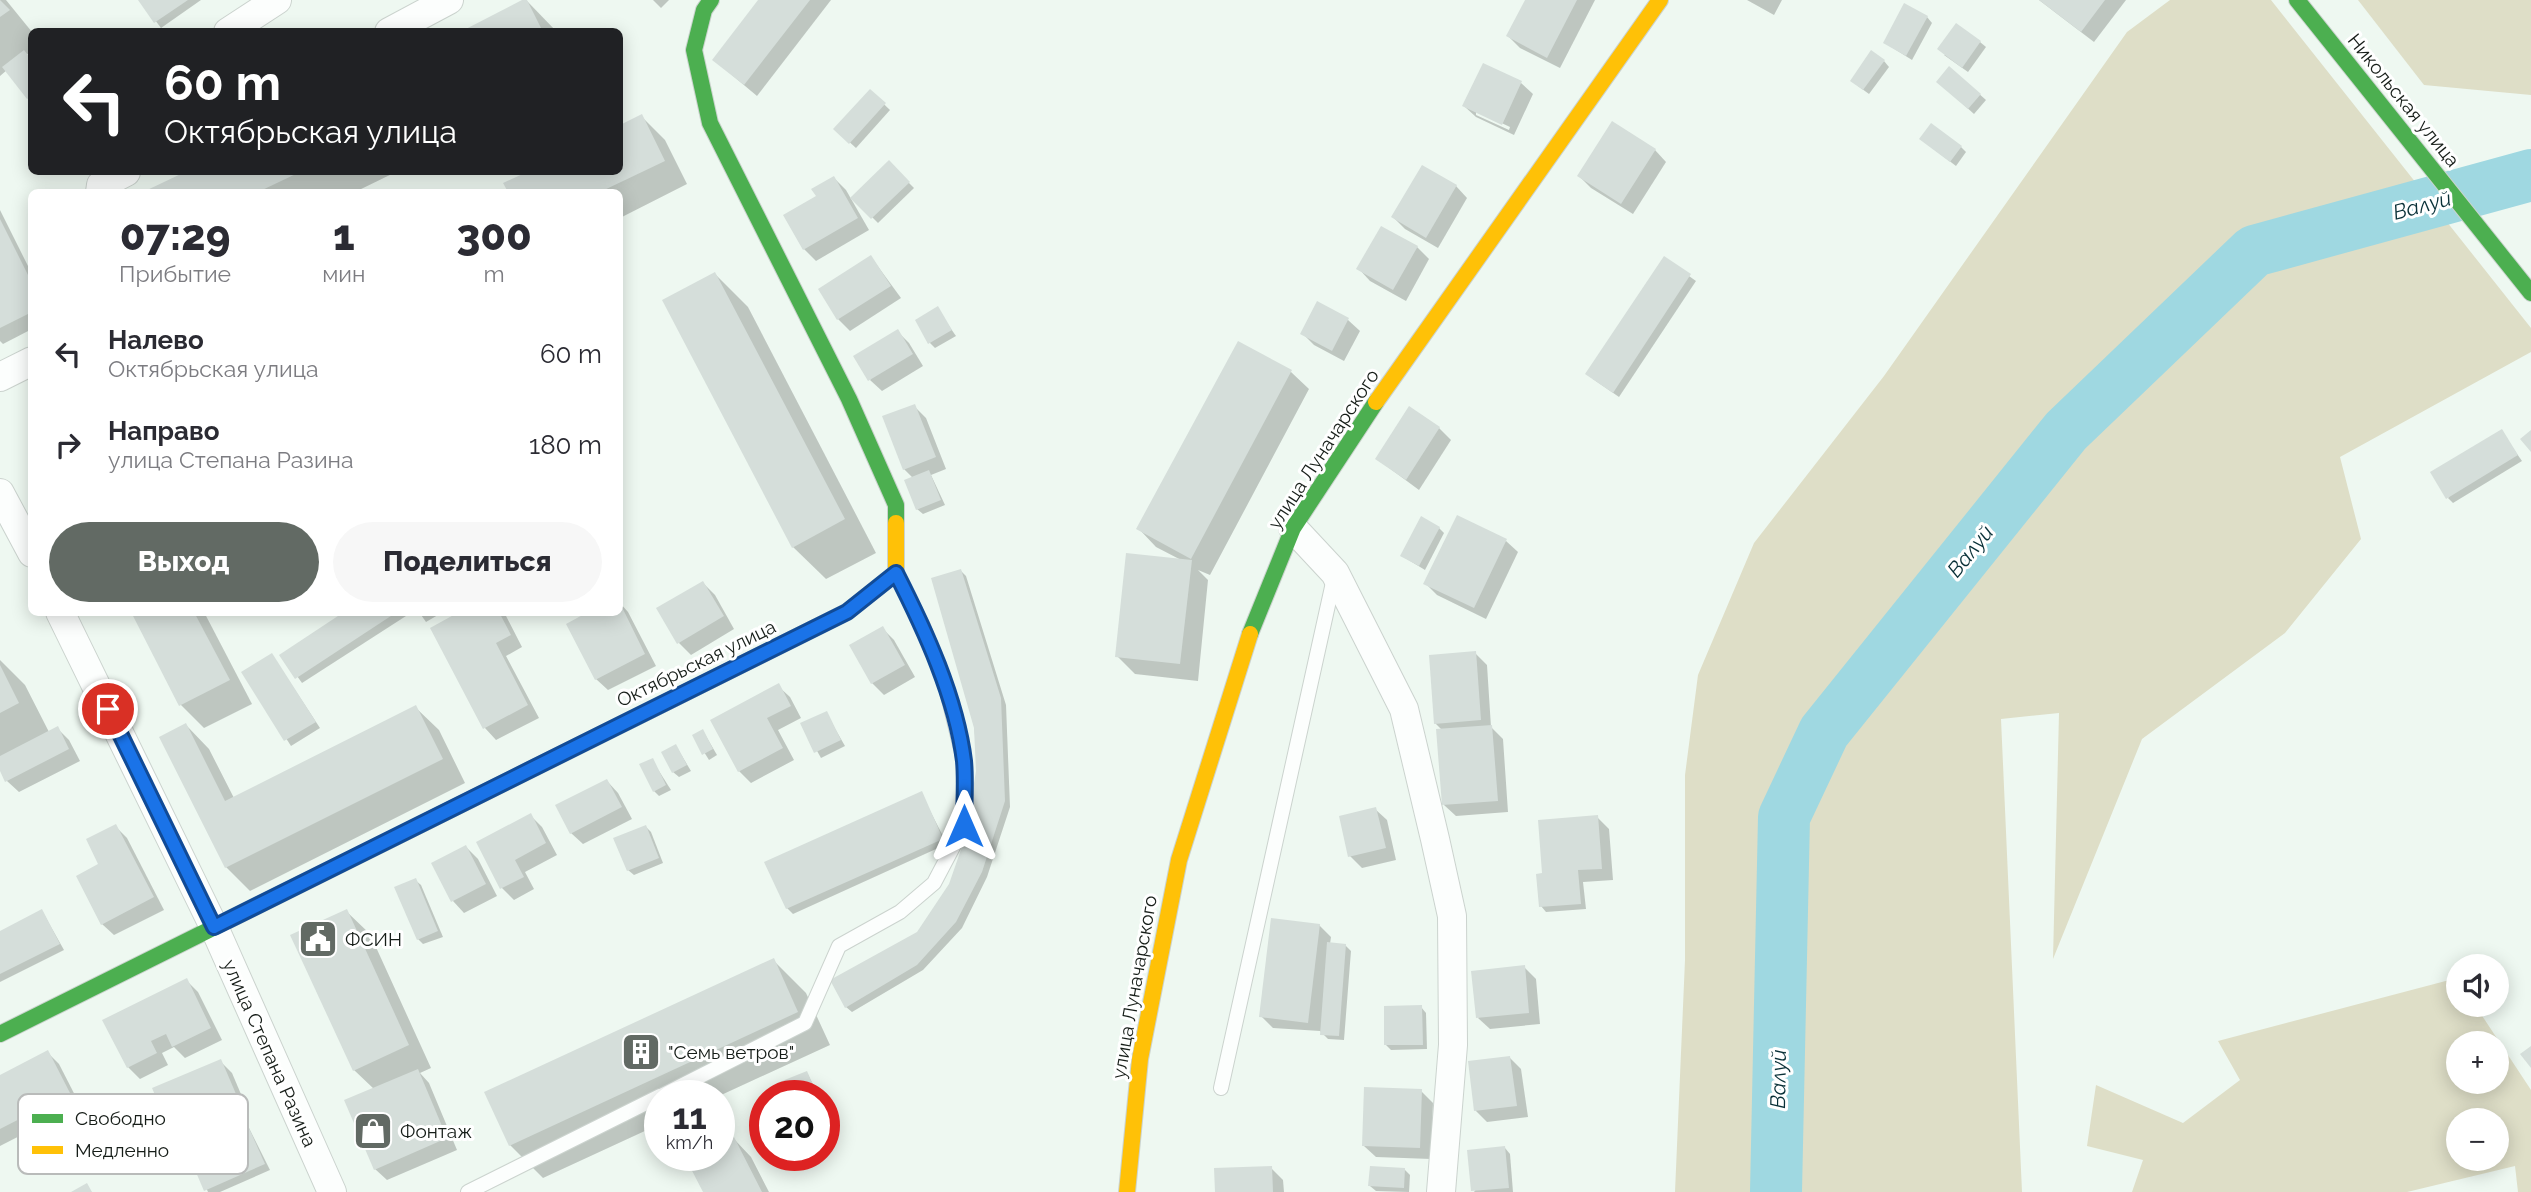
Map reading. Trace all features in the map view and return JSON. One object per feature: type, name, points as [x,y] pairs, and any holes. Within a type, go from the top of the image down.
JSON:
[{"type":"main road","points":[[711,0],[704,10],[694,50],[710,123],[849,399],[896,505],[896,573]]},
{"type":"main road","name":"улица Луначарского","points":[[1127,1192],[1140,1059],[1179,860],[1243,651],[1293,528],[1366,416],[1660,0]]},
{"type":"main road","name":"Никольская улица","points":[[2297,0],[2528,289]]},
{"type":"main road","name":"Октябрьская улица","points":[[0,1034],[847,612],[896,573]]},
{"type":"street","points":[[234,28],[277,0]]},
{"type":"street","points":[[396,28],[449,0]]},
{"type":"street","points":[[100,189],[101,185],[120,175]]},
{"type":"street","points":[[0,377],[28,363]]},
{"type":"street","points":[[0,493],[28,546]]},
{"type":"street","points":[[1293,528],[1335,573],[1404,709],[1452,916],[1453,1045],[1441,1192]]},
{"type":"street","name":"улица Степана Разина","points":[[63,616],[214,927],[332,1192]]},
{"type":"lane","points":[[692,1080],[805,1023],[839,946],[900,912],[934,883],[964,826],[964,761],[946,687],[923,625],[896,573]]},
{"type":"lane","points":[[1221,1088],[1335,573]]},
{"type":"lane","points":[[468,1192],[644,1104]]},
{"type":"green space","points":[[2170,0],[2271,0],[2531,328],[2531,352],[2340,457],[2361,539],[2285,633],[2142,739],[2053,959],[2059,713],[2001,719],[2022,1192],[1675,1192],[1685,960],[1685,775],[1698,675],[1754,543],[1884,376],[2127,32]]},
{"type":"green space","points":[[2358,0],[2531,0],[2531,95],[2424,85]]},
{"type":"green space","points":[[2446,981],[2446,1017],[2483,1017],[2492,1031],[2446,1031],[2446,1094],[2509,1094],[2509,1057],[2531,1090],[2531,1192],[2518,1192],[2515,1166],[2509,1167],[2509,1108],[2446,1108],[2446,1171],[2494,1171],[2407,1192],[2132,1192],[2143,1160],[2087,1146],[2096,1085],[2183,1123],[2240,1080],[2218,1041]]},
{"type":"building","points":[[0,0],[10,10],[0,17]]},
{"type":"building","points":[[138,0],[188,0],[154,23]]},
{"type":"building","points":[[522,0],[527,0],[541,28],[468,28]]},
{"type":"building","points":[[758,0],[810,0],[744,85],[712,60]]},
{"type":"building","points":[[1525,0],[1577,0],[1547,58],[1506,36]]},
{"type":"building","points":[[2039,0],[2105,0],[2081,32]]},
{"type":"building","points":[[1904,3],[1928,16],[1906,56],[1883,43]]},
{"type":"building","points":[[1956,23],[1981,41],[1962,68],[1937,49]]},
{"type":"building","points":[[24,50],[28,55],[28,98],[27,99],[2,67]]},
{"type":"building","points":[[1871,50],[1885,60],[1863,90],[1850,81]]},
{"type":"building","points":[[1483,63],[1522,81],[1502,125],[1462,106]]},
{"type":"building","points":[[1949,66],[1981,94],[1968,109],[1936,82]]},
{"type":"building","points":[[870,89],[886,103],[849,144],[833,129]]},
{"type":"building","points":[[642,114],[665,161],[606,189],[506,189],[503,183],[520,175],[623,175],[623,124]]},
{"type":"building","points":[[1612,121],[1656,149],[1621,204],[1577,176]]},
{"type":"building","points":[[1931,123],[1962,146],[1950,162],[1919,139]]},
{"type":"building","points":[[889,160],[910,182],[871,219],[850,198]]},
{"type":"building","points":[[1422,165],[1457,185],[1426,238],[1391,217]]},
{"type":"building","points":[[179,175],[294,175],[264,189],[149,189]]},
{"type":"building","points":[[834,176],[858,218],[803,250],[783,215],[816,196],[811,189]]},
{"type":"building","points":[[0,219],[28,275],[28,314],[0,328]]},
{"type":"building","points":[[1381,226],[1418,246],[1393,290],[1356,269]]},
{"type":"building","points":[[871,255],[891,286],[837,320],[818,289]]},
{"type":"building","points":[[1664,256],[1691,274],[1613,393],[1585,374]]},
{"type":"building","points":[[715,272],[845,519],[792,548],[662,300]]},
{"type":"building","points":[[1317,301],[1349,318],[1332,351],[1300,334]]},
{"type":"building","points":[[938,306],[952,330],[928,344],[915,320]]},
{"type":"building","points":[[898,329],[913,354],[868,381],[853,356]]},
{"type":"building","points":[[1238,341],[1292,370],[1191,559],[1136,529]]},
{"type":"building","points":[[915,404],[936,457],[903,470],[882,416]]},
{"type":"building","points":[[1409,406],[1440,427],[1406,480],[1375,459]]},
{"type":"building","points":[[2502,429],[2518,455],[2446,499],[2430,472]]},
{"type":"building","points":[[2531,430],[2531,452],[2520,439]]},
{"type":"building","points":[[929,470],[941,500],[916,510],[904,480]]},
{"type":"building","points":[[1457,515],[1507,539],[1474,608],[1423,584]]},
{"type":"building","points":[[1421,516],[1440,527],[1419,566],[1400,556]]},
{"type":"building","points":[[1126,553],[1192,560],[1180,664],[1115,657]]},
{"type":"building","points":[[961,569],[1001,698],[1005,801],[982,872],[956,922],[917,965],[845,1008],[830,980],[917,932],[949,884],[965,838],[976,771],[974,728],[931,578]]},
{"type":"building","points":[[703,581],[724,616],[677,644],[656,608]]},
{"type":"building","points":[[623,609],[645,654],[595,680],[566,624],[581,616],[623,616]]},
{"type":"building","points":[[133,616],[196,616],[230,680],[179,706]]},
{"type":"building","points":[[338,616],[391,616],[295,679],[279,655]]},
{"type":"building","points":[[452,616],[501,616],[511,635],[496,643],[528,705],[483,729],[430,628]]},
{"type":"building","points":[[883,626],[905,665],[871,684],[849,645]]},
{"type":"building","points":[[1476,651],[1481,720],[1434,724],[1429,655]]},
{"type":"building","points":[[272,653],[316,722],[284,741],[241,672]]},
{"type":"building","points":[[0,665],[19,703],[0,713]]},
{"type":"building","points":[[779,683],[791,706],[767,718],[783,748],[738,772],[710,720]]},
{"type":"building","points":[[416,705],[443,759],[225,868],[159,737],[186,723],[225,801]]},
{"type":"building","points":[[827,711],[841,740],[814,753],[800,723]]},
{"type":"building","points":[[1492,725],[1498,801],[1442,805],[1436,729]]},
{"type":"building","points":[[58,726],[69,749],[5,782],[0,771],[0,756]]},
{"type":"building","points":[[703,729],[713,749],[702,755],[692,735]]},
{"type":"building","points":[[676,744],[687,765],[672,773],[661,752]]},
{"type":"building","points":[[653,758],[666,785],[653,792],[639,764]]},
{"type":"building","points":[[607,779],[622,807],[570,834],[555,805]]},
{"type":"building","points":[[922,791],[943,839],[786,909],[764,862]]},
{"type":"building","points":[[1376,807],[1386,848],[1348,857],[1339,816]]},
{"type":"building","points":[[531,813],[546,843],[515,860],[524,877],[500,889],[476,842]]},
{"type":"building","points":[[1598,815],[1602,869],[1578,870],[1581,904],[1539,907],[1536,874],[1542,873],[1538,820]]},
{"type":"building","points":[[116,824],[154,897],[101,925],[76,876],[98,864],[86,839]]},
{"type":"building","points":[[646,825],[659,858],[627,871],[613,838]]},
{"type":"building","points":[[466,845],[486,884],[451,902],[431,863]]},
{"type":"building","points":[[416,878],[438,931],[417,940],[394,887]]},
{"type":"building","points":[[42,909],[60,944],[0,974],[0,931]]},
{"type":"building","points":[[347,909],[409,1045],[353,1071],[290,935]]},
{"type":"building","points":[[1271,918],[1320,924],[1308,1023],[1259,1017]]},
{"type":"building","points":[[1327,942],[1346,944],[1339,1036],[1320,1035]]},
{"type":"building","name":"\"Семь ветров\"","points":[[774,958],[798,1012],[651,1080],[644,1080],[644,1083],[509,1146],[484,1092]]},
{"type":"building","points":[[1525,965],[1529,1013],[1476,1018],[1471,971]]},
{"type":"building","points":[[187,978],[211,1028],[172,1047],[166,1034],[151,1041],[157,1053],[127,1068],[102,1020]]},
{"type":"building","points":[[1422,1005],[1423,1045],[1384,1045],[1384,1006]]},
{"type":"building","points":[[2531,1046],[2531,1068],[2520,1054]]},
{"type":"building","points":[[48,1050],[70,1093],[18,1094],[18,1120],[0,1129],[0,1075]]},
{"type":"building","points":[[1510,1056],[1517,1106],[1474,1111],[1468,1061]]},
{"type":"building","points":[[221,1059],[236,1094],[155,1094],[152,1088]]},
{"type":"building","points":[[418,1069],[447,1138],[374,1170],[344,1100]]},
{"type":"building","points":[[807,1071],[811,1080],[784,1080]]},
{"type":"building","points":[[1364,1087],[1422,1089],[1420,1148],[1362,1146]]},
{"type":"building","points":[[248,1126],[265,1164],[248,1172]]},
{"type":"building","points":[[735,1139],[762,1192],[703,1192],[692,1171],[735,1171]]},
{"type":"building","points":[[1505,1146],[1509,1188],[1471,1191],[1467,1150]]},
{"type":"building","points":[[1272,1166],[1273,1192],[1215,1192],[1214,1168]]},
{"type":"building","points":[[1370,1166],[1405,1168],[1404,1188],[1368,1186]]},
{"type":"building","points":[[197,1174],[242,1174],[204,1191]]},
{"type":"building","points":[[87,1183],[92,1192],[71,1192]]},
{"type":"waterway","name":"Валуй","points":[[1776,1192],[1784,817],[1824,732],[2066,431],[2254,251],[2531,175]]},
{"type":"traffic: fast","points":[[711,0],[704,10],[694,50],[710,123],[849,399],[896,505],[896,523]]},
{"type":"traffic: fast","points":[[2297,0],[2531,293]]},
{"type":"traffic: fast","points":[[1250,634],[1293,528],[1376,402]]},
{"type":"traffic: fast","points":[[0,1034],[536,767]]},
{"type":"traffic: slow","points":[[1376,402],[1660,0]]},
{"type":"traffic: slow","points":[[536,767],[847,612],[896,573],[896,523]]},
{"type":"traffic: slow","points":[[1127,1192],[1140,1059],[1179,860],[1250,634]]},
{"type":"place","name":"ФСИН","points":[[318,939]]},
{"type":"place","name":"\"Семь ветров\"","points":[[641,1052]]},
{"type":"place","name":"Фонтаж","points":[[373,1131]]},
{"type":"route","points":[[108,709],[214,927],[847,612],[896,573],[923,625],[946,687],[964,761],[964,826]]}]
